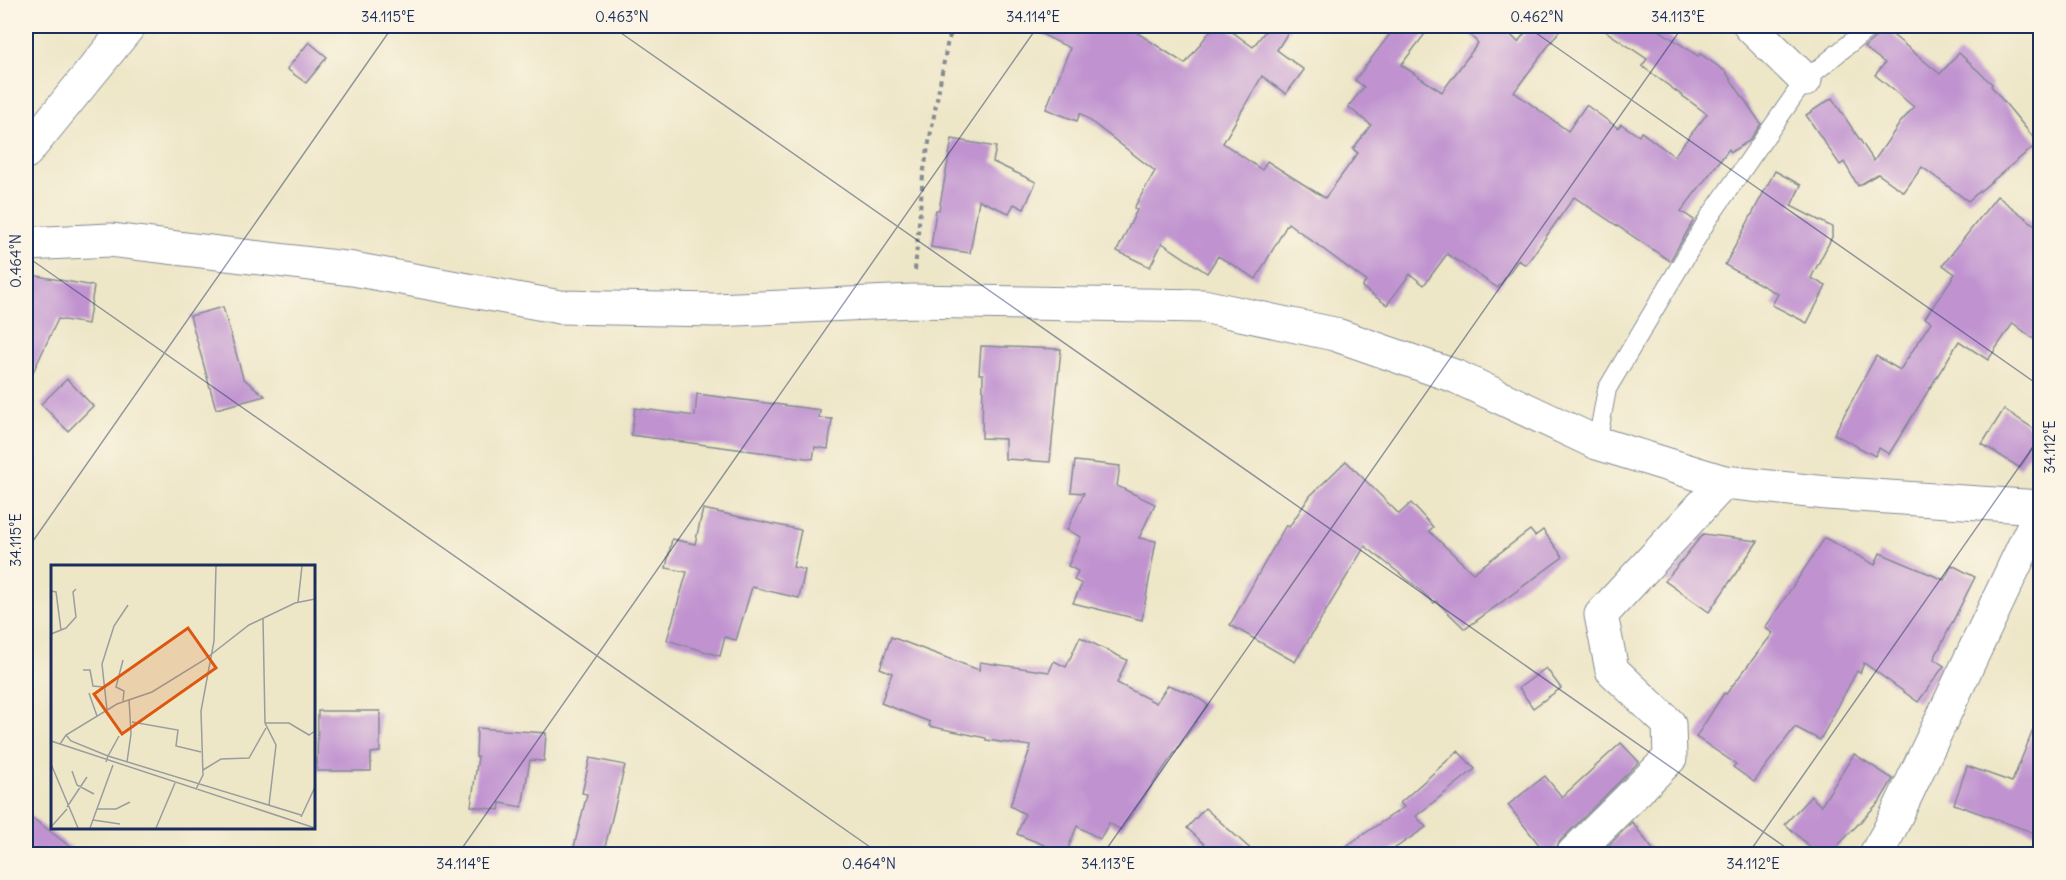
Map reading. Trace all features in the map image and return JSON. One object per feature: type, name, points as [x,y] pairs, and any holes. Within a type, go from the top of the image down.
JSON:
[{"type":"street","points":[[26,152],[129,26]]},
{"type":"street","points":[[1750,26],[1805,80]]},
{"type":"street","points":[[26,244],[110,240],[353,269],[560,307],[716,310],[913,301],[1203,306],[1334,334],[1457,377],[1597,443],[1724,482],[1827,493],[2040,507]]},
{"type":"street","points":[[1573,855],[1670,758],[1669,724],[1612,670],[1601,615],[1724,482]]},
{"type":"street","points":[[1876,855],[2040,512]]},
{"type":"lane","points":[[1597,443],[1607,389],[1708,219],[1805,80],[1871,26]]},
{"type":"path","points":[[913,301],[923,175],[947,45],[953,26]]},
{"type":"building","points":[[1025,26],[1127,26],[1185,64],[1214,26],[1224,26],[1253,47],[1269,26],[1292,26],[1277,50],[1304,70],[1286,94],[1262,76],[1223,143],[1262,170],[1267,161],[1325,198],[1358,153],[1353,149],[1371,125],[1348,107],[1364,87],[1355,80],[1396,26],[1431,26],[1401,65],[1442,92],[1478,43],[1461,26],[1502,26],[1518,42],[1530,26],[1563,26],[1514,92],[1568,131],[1586,105],[1618,128],[1621,124],[1639,136],[1641,132],[1674,156],[1707,114],[1642,66],[1647,59],[1598,26],[1653,26],[1725,71],[1761,124],[1749,141],[1731,152],[1729,149],[1681,211],[1694,220],[1670,261],[1574,197],[1526,265],[1518,260],[1498,288],[1447,254],[1424,285],[1410,274],[1387,305],[1362,287],[1366,281],[1288,223],[1256,279],[1218,256],[1207,273],[1162,243],[1150,267],[1117,251],[1137,210],[1134,208],[1155,171],[1080,113],[1077,121],[1046,109],[1070,48]]},
{"type":"building","points":[[1882,26],[1940,74],[1959,53],[1992,84],[1991,86],[2038,143],[1968,201],[1922,167],[1904,192],[1878,174],[1858,186],[1844,162],[1840,165],[1806,115],[1832,98],[1874,161],[1914,107],[1875,75],[1885,63],[1864,47],[1879,34]]},
{"type":"building","points":[[309,42],[327,57],[306,83],[287,69]]},
{"type":"building","points":[[952,139],[996,147],[993,162],[1036,182],[1024,209],[1014,204],[1009,213],[979,200],[970,253],[931,247],[936,210],[939,210]]},
{"type":"building","points":[[1775,171],[1801,185],[1791,206],[1832,227],[1832,237],[1811,278],[1826,286],[1807,323],[1772,305],[1778,294],[1725,265]]},
{"type":"building","points":[[1997,196],[2040,229],[2040,344],[2013,323],[1988,360],[1959,341],[1889,454],[1879,448],[1875,456],[1834,434],[1876,356],[1900,370],[1931,322],[1925,318],[1955,274],[1943,265]]},
{"type":"building","points":[[26,274],[94,286],[88,324],[58,319],[26,387]]},
{"type":"building","points":[[223,307],[243,378],[265,396],[216,409],[190,316]]},
{"type":"building","points":[[981,346],[1061,349],[1050,462],[1005,459],[1005,439],[982,438],[983,374],[979,374]]},
{"type":"building","points":[[67,379],[93,406],[68,431],[41,404]]},
{"type":"building","points":[[697,394],[820,410],[819,418],[832,419],[828,449],[815,447],[813,459],[631,435],[635,408],[695,416]]},
{"type":"building","points":[[2004,409],[2040,433],[2040,437],[2020,468],[1982,444]]},
{"type":"building","points":[[1075,461],[1120,466],[1117,486],[1155,504],[1139,538],[1156,541],[1142,620],[1073,603],[1082,584],[1074,580],[1078,571],[1068,566],[1081,537],[1067,530],[1084,493],[1071,492]]},
{"type":"building","points":[[1346,461],[1399,514],[1411,503],[1433,527],[1429,531],[1473,573],[1530,530],[1535,536],[1543,530],[1563,557],[1465,629],[1436,601],[1434,603],[1365,546],[1295,662],[1230,625],[1286,525],[1289,527],[1310,496]]},
{"type":"building","points":[[703,509],[801,530],[793,567],[805,570],[799,598],[752,587],[736,640],[725,637],[720,656],[667,640],[687,572],[666,568],[672,539],[695,544]]},
{"type":"building","points":[[1703,534],[1758,541],[1709,612],[1665,581]]},
{"type":"building","points":[[1825,538],[1875,565],[1880,553],[1944,580],[1952,565],[1975,577],[1934,659],[1944,666],[1918,702],[1864,663],[1860,673],[1857,671],[1820,740],[1795,727],[1754,782],[1733,767],[1736,764],[1696,737],[1724,693],[1726,694],[1773,633],[1765,628]]},
{"type":"building","points":[[891,637],[979,670],[980,662],[1049,672],[1054,661],[1066,667],[1080,637],[1127,660],[1117,683],[1156,703],[1168,685],[1192,694],[1208,705],[1121,830],[1109,823],[1100,839],[1077,826],[1066,854],[1017,834],[1025,814],[1010,806],[1031,746],[986,740],[986,738],[929,726],[930,722],[881,703],[892,673],[880,668]]},
{"type":"building","points":[[1546,668],[1561,688],[1533,708],[1519,688]]},
{"type":"building","points":[[318,711],[380,711],[380,752],[371,753],[371,771],[317,771]]},
{"type":"building","points":[[2040,713],[2040,835],[1954,804],[1967,766],[2012,782]]},
{"type":"building","points":[[477,728],[546,733],[544,761],[530,760],[522,807],[500,803],[499,810],[471,806],[478,757],[476,757]]},
{"type":"building","points":[[1621,743],[1639,762],[1560,841],[1555,849],[1555,855],[1547,855],[1508,805],[1545,776],[1562,797]]},
{"type":"building","points":[[1458,751],[1475,769],[1416,816],[1426,827],[1385,855],[1333,855],[1404,807],[1400,803]]},
{"type":"building","points":[[1854,754],[1893,779],[1880,801],[1829,855],[1819,855],[1785,824],[1811,796],[1821,806]]},
{"type":"building","points":[[590,758],[625,765],[603,855],[572,855],[587,794],[582,793]]},
{"type":"building","points":[[1205,808],[1257,855],[1216,855],[1187,828]]},
{"type":"building","points":[[26,813],[81,855],[26,855]]},
{"type":"building","points":[[1632,822],[1657,855],[1599,855]]}]
